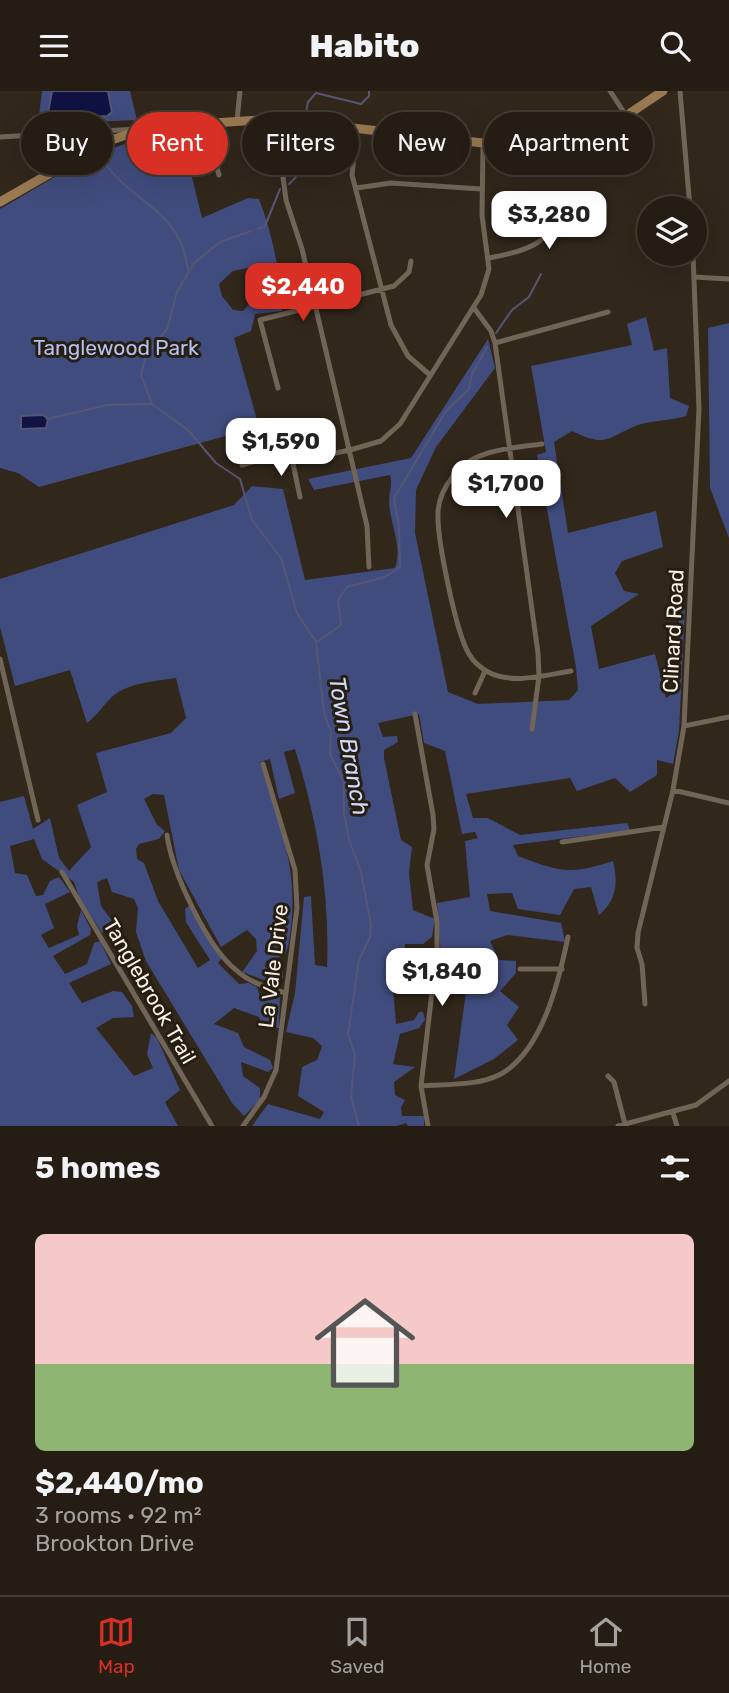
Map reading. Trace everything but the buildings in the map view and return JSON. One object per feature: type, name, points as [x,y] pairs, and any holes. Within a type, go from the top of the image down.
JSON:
[{"type":"main road","points":[[634,112],[663,91]]},
{"type":"main road","points":[[228,121],[242,120]]},
{"type":"main road","points":[[359,128],[483,143]]},
{"type":"main road","points":[[0,202],[103,143],[127,134]]},
{"type":"street","points":[[237,120],[240,91]]},
{"type":"street","points":[[610,91],[624,112]]},
{"type":"street","points":[[680,91],[689,196]]},
{"type":"street","points":[[0,137],[127,130]]},
{"type":"street","points":[[242,465],[291,453],[321,456],[350,450],[390,435],[400,424],[474,307],[489,269],[481,190],[483,143]]},
{"type":"street","points":[[282,175],[367,526],[369,567]]},
{"type":"street","points":[[354,175],[396,338],[408,356],[430,375]]},
{"type":"street","points":[[356,188],[391,183],[481,190]]},
{"type":"street","points":[[489,258],[532,249],[552,225],[556,212],[552,198]]},
{"type":"street","points":[[278,389],[260,320],[394,286],[405,278],[411,261]]},
{"type":"street","name":"Clinard Road","points":[[645,1004],[642,964],[636,948],[673,790],[684,726],[699,419],[694,266]]},
{"type":"street","points":[[694,277],[729,279]]},
{"type":"street","points":[[474,307],[486,323],[495,343],[510,448],[539,676],[531,729]]},
{"type":"street","points":[[495,343],[608,312]]},
{"type":"street","points":[[542,444],[510,448],[472,460],[455,473],[443,493],[438,512],[439,531],[462,640],[469,655],[485,671],[508,679],[571,671]]},
{"type":"street","points":[[291,453],[300,497]]},
{"type":"street","points":[[0,660],[38,820]]},
{"type":"street","points":[[475,693],[485,671]]},
{"type":"street","points":[[415,714],[433,815],[433,836],[427,865],[438,922],[421,1086],[428,1126]]},
{"type":"street","points":[[684,726],[729,716]]},
{"type":"street","name":"La Vale Drive","points":[[243,1126],[264,1097],[276,1070],[298,888],[263,764]]},
{"type":"street","points":[[673,790],[729,803]]},
{"type":"street","points":[[562,842],[664,827]]},
{"type":"street","points":[[167,835],[170,859],[179,880],[219,952],[252,982],[285,993]]},
{"type":"street","name":"Tanglebrook Trail","points":[[62,872],[212,1126]]},
{"type":"street","points":[[421,1086],[471,1082],[500,1075],[517,1060],[556,993],[568,937]]},
{"type":"street","points":[[520,969],[562,968]]},
{"type":"street","points":[[608,1076],[614,1082],[622,1125],[696,1105],[729,1081]]},
{"type":"street","points":[[673,1113],[677,1126]]},
{"type":"green space","points":[[42,91],[130,91],[135,112],[127,112],[127,120],[113,121],[113,112],[39,112]]},
{"type":"green space","name":"Tanglewood Park","points":[[127,143],[127,175],[192,175],[202,218],[248,198],[259,199],[275,254],[282,311],[255,314],[251,331],[234,338],[259,427],[39,487],[18,473],[0,468],[0,209],[58,175],[113,175],[113,148]],"holes":[[[248,268],[256,275],[248,282],[255,298],[243,311],[233,310],[222,296],[219,284],[233,271]]]},
{"type":"green space","points":[[646,317],[654,351],[667,348],[670,398],[689,406],[686,416],[638,425],[600,440],[572,431],[554,442],[568,533],[656,511],[663,547],[622,561],[615,573],[624,591],[639,594],[591,626],[599,669],[655,654],[666,698],[673,693],[680,609],[685,609],[679,731],[673,764],[657,760],[657,775],[630,792],[615,778],[577,791],[570,778],[466,794],[473,818],[488,818],[520,835],[627,823],[630,830],[513,845],[518,856],[565,870],[613,861],[615,877],[613,897],[599,915],[591,887],[574,889],[560,915],[518,909],[512,893],[487,894],[490,911],[561,923],[565,942],[507,935],[490,941],[499,960],[516,961],[516,973],[500,991],[519,1007],[507,1025],[518,1040],[494,1059],[454,1079],[472,948],[458,948],[450,962],[441,956],[437,903],[470,897],[465,841],[478,838],[475,832],[462,834],[445,751],[424,743],[419,714],[378,723],[383,737],[397,736],[398,742],[384,750],[384,758],[401,840],[412,847],[409,874],[413,910],[435,919],[432,937],[423,944],[405,944],[405,955],[429,958],[424,965],[403,967],[393,989],[396,1024],[414,1020],[419,1012],[423,1012],[425,1020],[419,1028],[400,1034],[393,1064],[415,1067],[394,1082],[395,1095],[405,1100],[401,1107],[402,1116],[424,1116],[424,1126],[408,1126],[406,1123],[396,1126],[252,1126],[268,1104],[320,1119],[324,1112],[298,1096],[302,1067],[317,1060],[322,1046],[313,1038],[286,1032],[295,993],[304,897],[311,896],[315,965],[327,967],[324,884],[316,829],[295,749],[284,752],[295,793],[279,799],[270,759],[260,762],[282,831],[291,874],[292,921],[288,947],[285,955],[266,961],[265,967],[283,972],[283,977],[275,984],[242,972],[257,951],[256,939],[247,930],[221,947],[179,870],[164,795],[153,794],[144,799],[157,825],[165,831],[159,839],[139,844],[136,849],[137,859],[144,863],[158,901],[198,968],[210,960],[186,922],[185,909],[190,905],[222,958],[218,963],[239,984],[249,983],[257,987],[260,997],[280,994],[279,1028],[262,1025],[259,1017],[234,1008],[214,1024],[238,1033],[244,1047],[270,1060],[273,1068],[268,1072],[241,1062],[243,1076],[260,1088],[260,1100],[244,1116],[232,1103],[146,961],[136,932],[138,908],[134,899],[112,892],[107,878],[97,882],[101,906],[112,921],[102,933],[80,899],[74,882],[42,859],[34,839],[10,846],[15,873],[27,875],[36,896],[43,895],[50,881],[59,877],[70,892],[45,904],[54,928],[41,935],[49,948],[79,935],[77,926],[81,910],[91,929],[90,935],[53,956],[65,974],[87,964],[94,943],[100,941],[111,964],[69,983],[82,1003],[113,991],[122,992],[132,1006],[134,1017],[113,1018],[96,1028],[134,1076],[153,1068],[147,1054],[151,1033],[157,1038],[180,1090],[165,1102],[178,1126],[0,1126],[0,802],[24,796],[33,829],[50,818],[59,858],[69,871],[91,847],[77,805],[107,792],[96,753],[171,733],[186,718],[176,678],[124,689],[111,698],[87,723],[70,670],[15,686],[0,627],[0,579],[234,505],[252,486],[283,489],[305,580],[395,568],[398,552],[389,502],[390,475],[314,490],[308,479],[411,458],[488,339],[495,368],[436,447],[416,490],[415,533],[448,692],[478,704],[569,700],[578,690],[576,667],[537,455],[546,452],[531,366],[632,345],[627,324]]},
{"type":"green space","points":[[729,323],[729,538],[710,488],[708,328]]},
{"type":"shaded area","points":[[52,91],[108,91],[112,112],[48,112]]},
{"type":"shaded area","points":[[43,415],[48,419],[46,428],[21,429],[21,416]]},
{"type":"waterway","points":[[306,112],[308,102],[316,93],[361,104],[369,96],[369,91]]},
{"type":"waterway","points":[[113,173],[174,230],[183,248],[188,270]]},
{"type":"waterway","points":[[289,184],[298,175]]},
{"type":"waterway","points":[[258,229],[265,226],[280,189]]},
{"type":"waterway","name":"Town Branch","points":[[251,231],[220,242],[194,263],[177,292],[167,329],[146,355],[141,375],[152,404],[188,430],[216,463],[240,479],[252,520],[281,558],[297,613],[316,642],[324,713],[331,732],[330,754],[344,782],[344,813],[349,840],[361,872],[371,925],[370,937],[359,960],[348,1034],[355,1055],[351,1097],[359,1126]]},
{"type":"waterway","points":[[496,333],[512,310],[529,297],[541,274]]},
{"type":"waterway","points":[[317,642],[341,625],[338,600],[347,587],[385,577],[400,567],[399,527],[394,498],[446,411],[469,389],[472,374],[487,347]]},
{"type":"waterway","points":[[47,419],[108,405],[151,404]]}]
